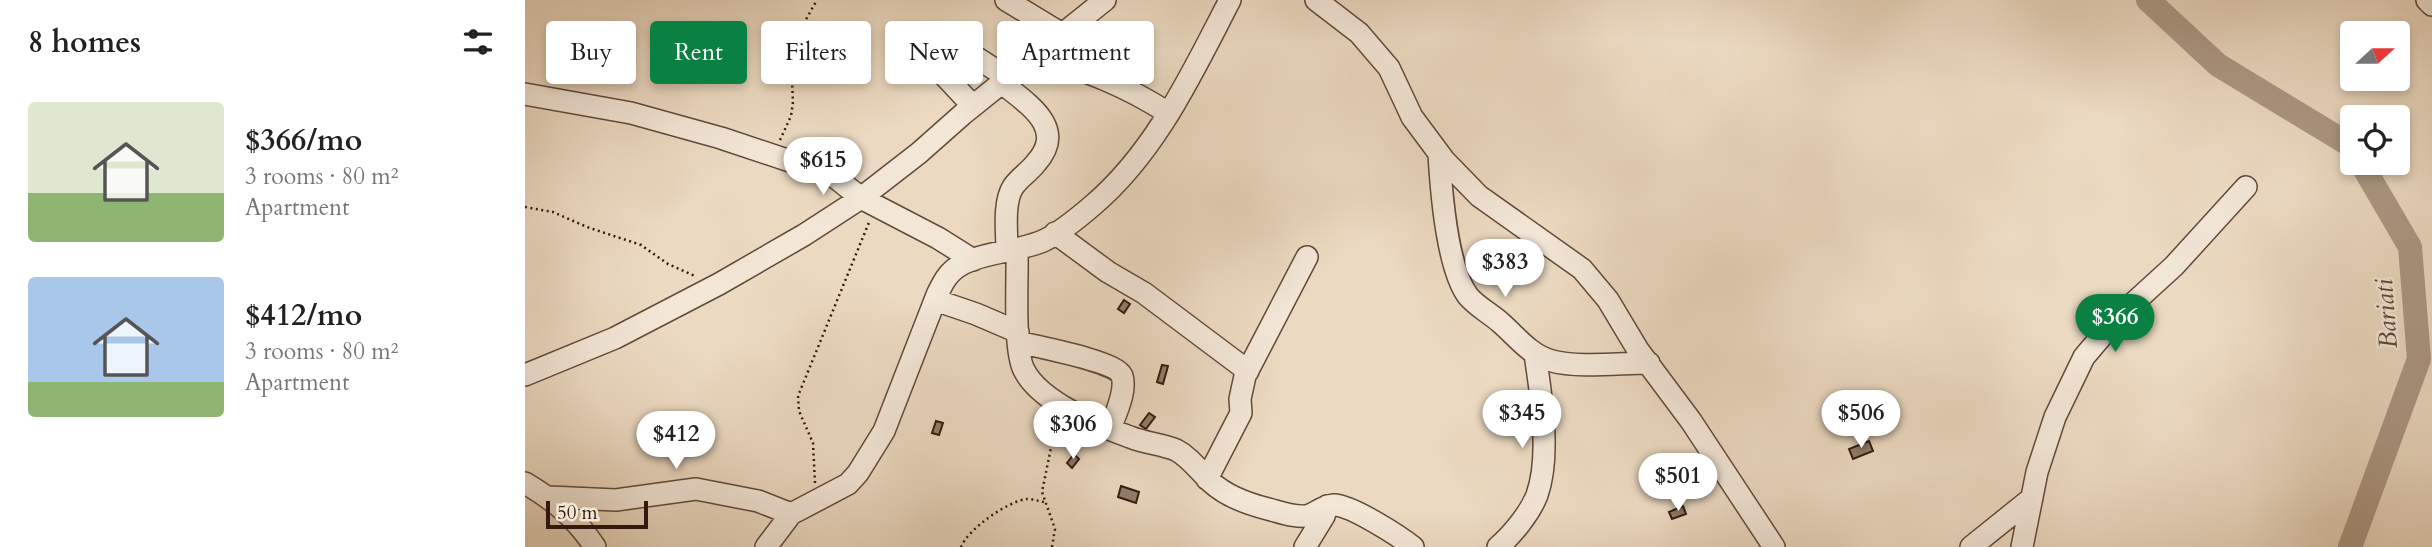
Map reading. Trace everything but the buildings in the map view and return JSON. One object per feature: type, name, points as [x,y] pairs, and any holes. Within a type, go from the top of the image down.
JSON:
[{"type":"street","points":[[1006,0],[1041,21]]},
{"type":"street","points":[[1078,21],[1105,0]]},
{"type":"street","points":[[766,547],[791,514],[848,484],[858,473],[884,431],[935,300],[948,275],[958,266],[973,260],[1045,240],[1092,206],[1125,174],[1168,113],[1230,0]]},
{"type":"street","points":[[1316,0],[1359,33],[1389,68],[1412,117],[1439,154],[1479,196],[1583,269],[1608,300],[1649,363],[1692,421],[1774,547]]},
{"type":"street","points":[[2427,0],[2432,5]]},
{"type":"street","points":[[983,64],[997,75]]},
{"type":"street","points":[[952,84],[973,106]]},
{"type":"street","points":[[525,375],[615,338],[869,201],[973,106],[1001,84]]},
{"type":"street","points":[[1008,84],[1039,116],[1048,130],[1049,144],[1012,189],[1006,225],[1012,250],[1018,337],[1025,372],[1077,415],[1133,439],[1179,451],[1207,479],[1228,495],[1252,505],[1301,516],[1327,506],[1341,506],[1413,547]]},
{"type":"street","points":[[1117,84],[1168,113]]},
{"type":"street","points":[[525,94],[631,113],[769,153],[836,178],[869,201],[938,237],[973,260]]},
{"type":"street","points":[[1439,154],[1444,208],[1454,259],[1461,283],[1469,297],[1529,351],[1552,361],[1572,364],[1649,363]]},
{"type":"street","points":[[2022,547],[2037,472],[2055,417],[2084,357],[2117,318],[2174,266],[2246,187]]},
{"type":"street","points":[[1055,233],[1108,272],[1144,293],[1248,371]]},
{"type":"street","points":[[1207,479],[1241,413],[1241,387],[1248,371],[1307,257]]},
{"type":"street","points":[[935,300],[976,313],[1018,337],[1116,368],[1121,375],[1123,387],[1109,429]]},
{"type":"street","points":[[1498,547],[1529,509],[1537,496],[1541,480],[1543,404],[1535,354]]},
{"type":"street","points":[[525,482],[563,508],[595,547]]},
{"type":"street","points":[[549,498],[616,500],[696,489],[758,501],[791,514]]},
{"type":"street","points":[[1971,547],[2032,498]]},
{"type":"street","points":[[1305,547],[1327,506]]},
{"type":"path","points":[[769,153],[785,132],[791,116],[796,37],[817,0]]},
{"type":"path","points":[[814,500],[813,443],[799,411],[798,396],[859,245],[869,201]]},
{"type":"path","points":[[525,207],[552,212],[641,245],[668,264],[719,284]]},
{"type":"path","points":[[1052,547],[1055,529],[1042,492],[1058,402]]},
{"type":"path","points":[[961,547],[967,535],[994,514],[1017,501],[1030,499],[1045,502]]},
{"type":"waterway","name":"Bariati","points":[[2148,0],[2218,65],[2340,139]]},
{"type":"waterway","name":"Bariati","points":[[2350,547],[2419,359],[2410,247],[2368,175]]}]
